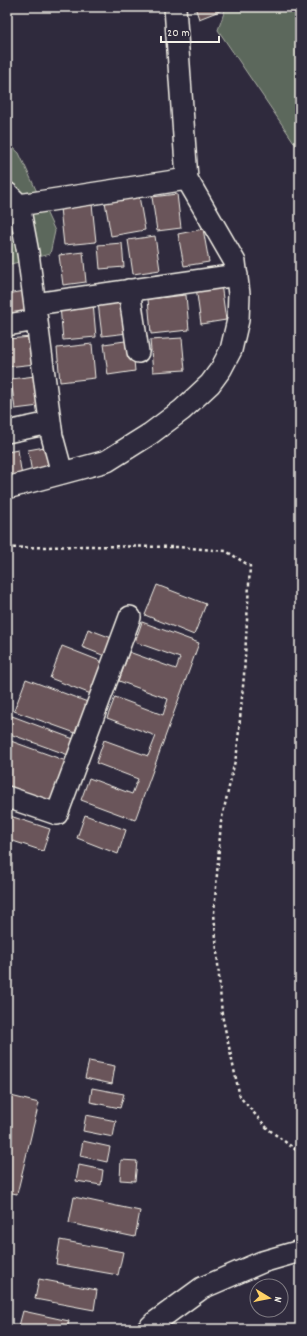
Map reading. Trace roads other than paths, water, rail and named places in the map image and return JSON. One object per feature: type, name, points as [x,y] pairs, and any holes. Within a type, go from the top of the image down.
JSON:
[{"type":"street","points":[[7,488],[107,462],[150,434],[182,410],[210,384],[221,369],[231,350],[238,320],[239,294],[235,262],[186,180],[175,7]]},
{"type":"street","points":[[62,473],[52,436],[28,253],[13,199],[186,180]]},
{"type":"street","points":[[7,325],[36,312],[129,290],[237,275]]},
{"type":"street","points":[[129,290],[138,352]]},
{"type":"street","points":[[7,432],[50,423]]},
{"type":"street","points":[[7,798],[57,814],[130,617]]},
{"type":"street","points":[[148,1329],[202,1288],[262,1262],[300,1252]]}]
